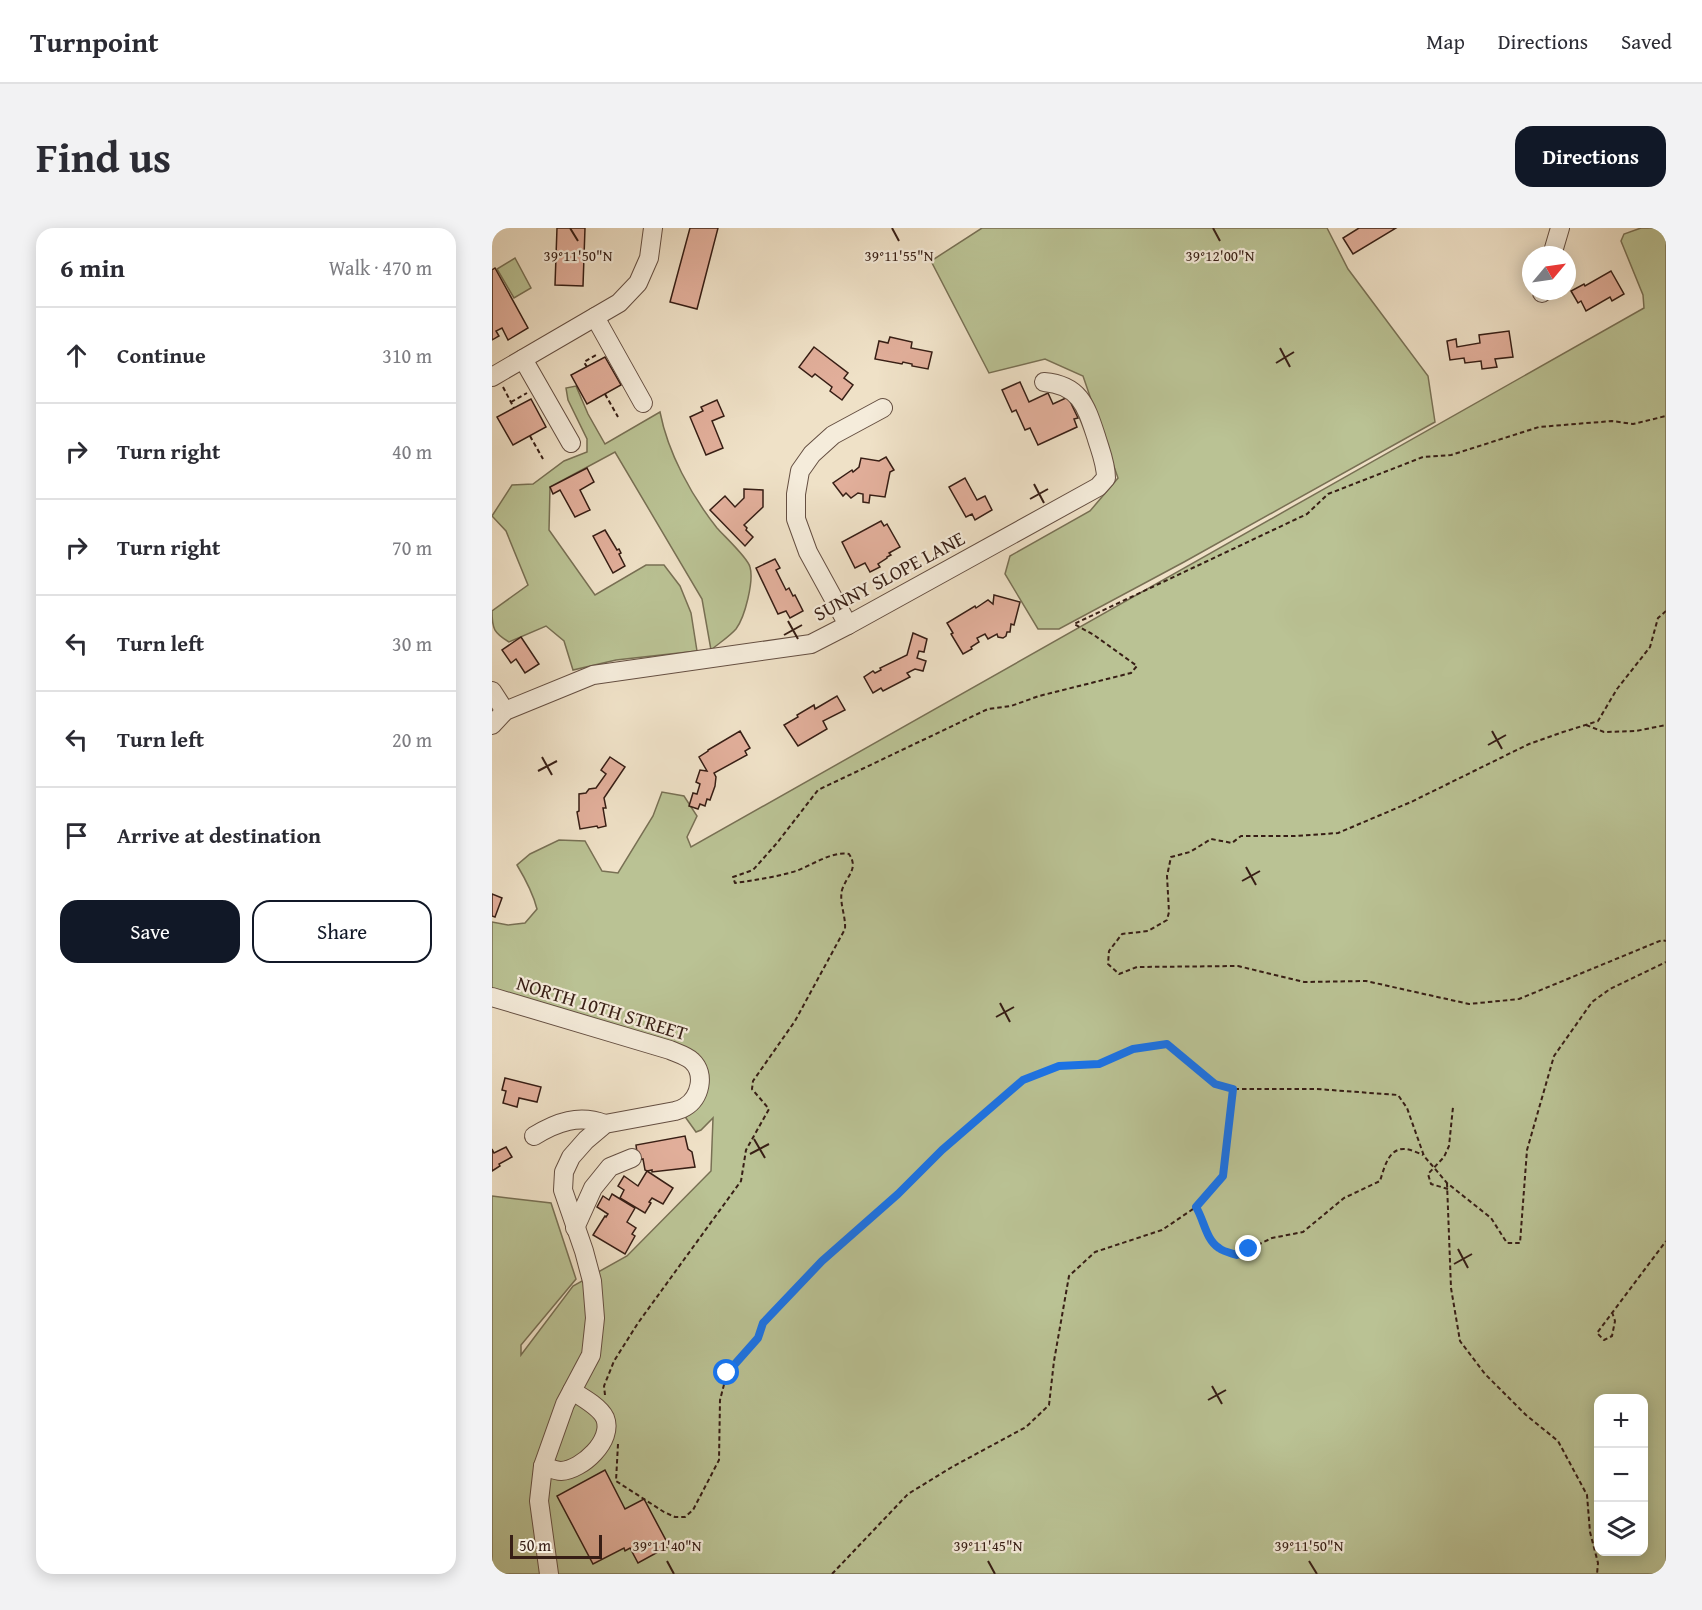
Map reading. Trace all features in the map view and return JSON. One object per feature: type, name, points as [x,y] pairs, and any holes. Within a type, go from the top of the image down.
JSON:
[{"type":"street","points":[[498,383],[523,359],[619,303],[638,283],[649,258],[653,228]]},
{"type":"street","points":[[1555,246],[1560,228]]},
{"type":"street","points":[[595,317],[643,403]]},
{"type":"street","points":[[523,359],[571,443]]},
{"type":"street","name":"SUNNY SLOPE LANE","points":[[498,718],[593,675],[811,644],[1098,487],[1106,478],[1106,465],[1082,400],[1074,392],[1058,383],[1044,382]]},
{"type":"street","points":[[848,625],[808,552],[796,519],[796,494],[800,471],[812,454],[833,435],[884,408]]},
{"type":"street","points":[[492,691],[498,718]]},
{"type":"street","name":"NORTH 10TH STREET","points":[[492,998],[670,1050],[692,1061],[701,1083],[698,1092],[686,1107],[605,1124]]},
{"type":"street","points":[[534,1136],[554,1124],[577,1118],[605,1124],[571,1157],[564,1172],[563,1190],[592,1281],[595,1318],[591,1355],[565,1404],[543,1466],[539,1501],[549,1574]]},
{"type":"street","points":[[575,1228],[593,1188],[604,1174],[610,1167],[632,1158]]},
{"type":"street","points":[[543,1466],[560,1471],[576,1468],[598,1449],[606,1435],[605,1418],[594,1405],[572,1391]]},
{"type":"path","points":[[584,362],[587,367]]},
{"type":"path","points":[[498,383],[514,408]]},
{"type":"path","points":[[605,394],[618,417]]},
{"type":"path","points":[[607,1402],[604,1386],[614,1360],[638,1323],[741,1181],[747,1150],[769,1109],[752,1089],[753,1081],[795,1022],[844,929],[846,922],[842,891],[854,868],[853,859],[849,854],[841,852],[798,870],[768,879],[735,883],[733,877],[753,870],[818,790],[988,708],[1011,706],[1039,696],[1131,673],[1137,666],[1094,635],[1074,624],[1307,514],[1328,494],[1424,457],[1450,454],[1539,427],[1612,421],[1633,424],[1666,416]]},
{"type":"path","points":[[530,436],[543,459]]},
{"type":"path","points":[[1666,611],[1658,618],[1650,646],[1617,689],[1598,721],[1529,744],[1411,802],[1338,833],[1241,836],[1232,843],[1211,839],[1190,852],[1171,857],[1167,876],[1169,912],[1167,920],[1148,931],[1122,934],[1109,951],[1108,964],[1119,974],[1137,968],[1238,966],[1304,982],[1366,981],[1469,1004],[1519,999],[1662,940],[1666,941]]},
{"type":"path","points":[[1585,725],[1604,732],[1636,731],[1666,725]]},
{"type":"path","points":[[618,1441],[616,1481],[675,1517],[686,1517],[693,1510],[719,1460],[720,1400],[727,1373],[758,1338],[763,1323],[822,1261],[898,1194],[942,1150],[1023,1080],[1059,1066],[1099,1064],[1133,1049],[1167,1044],[1215,1084],[1233,1089],[1317,1089],[1398,1095],[1407,1108],[1424,1156],[1448,1183],[1491,1218],[1507,1243],[1520,1244],[1527,1150],[1554,1056],[1592,1002],[1610,989],[1666,962]]},
{"type":"path","points":[[832,1574],[908,1494],[1026,1426],[1049,1405],[1054,1361],[1069,1276],[1095,1252],[1162,1230],[1196,1207],[1223,1176],[1233,1089]]},
{"type":"path","points":[[1448,1189],[1431,1184],[1428,1174],[1444,1157],[1449,1146],[1453,1107]]},
{"type":"path","points":[[1196,1207],[1211,1241],[1219,1248],[1237,1255],[1272,1238],[1303,1232],[1344,1198],[1380,1181],[1391,1155],[1397,1151],[1404,1149],[1424,1156]]},
{"type":"path","points":[[1448,1183],[1451,1287],[1460,1341],[1485,1374],[1526,1415],[1558,1441],[1587,1494],[1590,1532],[1598,1563],[1597,1574]]},
{"type":"path","points":[[1612,1312],[1615,1321],[1612,1336],[1604,1340],[1597,1333],[1612,1312],[1666,1241]]},
{"type":"green space","points":[[982,228],[1327,228],[1348,269],[1428,376],[1435,422],[1059,629],[1038,629],[1005,574],[1010,556],[1090,511],[1118,478],[1083,376],[1045,359],[989,373],[931,261]]},
{"type":"green space","points":[[1641,228],[1666,228],[1666,1574],[492,1574],[492,1196],[551,1203],[576,1279],[521,1345],[521,1355],[573,1286],[627,1256],[711,1171],[713,1118],[696,1132],[686,1118],[701,1068],[492,991],[492,922],[508,925],[525,923],[537,909],[529,887],[517,865],[530,854],[559,840],[585,841],[602,871],[618,873],[653,816],[662,792],[684,796],[697,816],[687,837],[691,847],[1644,308],[1643,295],[1621,241],[1624,234]]},
{"type":"green space","points":[[515,258],[531,288],[514,298],[497,269]]},
{"type":"green space","points":[[576,386],[605,444],[660,412],[675,458],[698,502],[748,563],[751,581],[743,616],[736,629],[711,650],[702,599],[615,452],[550,487],[549,530],[595,595],[646,565],[664,565],[680,586],[691,613],[697,651],[616,660],[573,670],[564,641],[546,626],[509,642],[495,630],[492,611],[528,585],[506,531],[492,516],[512,485],[533,484],[564,461],[587,452],[587,439],[568,400],[566,388]]},
{"type":"building","points":[[557,228],[585,228],[583,286],[555,285]]},
{"type":"building","points":[[690,228],[718,228],[697,309],[670,302]]},
{"type":"building","points":[[1359,228],[1396,228],[1353,254],[1343,238]]},
{"type":"building","points":[[495,268],[528,328],[508,340],[502,328],[496,331],[499,336],[492,340],[492,270]]},
{"type":"building","points":[[1611,271],[1624,294],[1612,301],[1610,297],[1586,311],[1581,301],[1578,303],[1576,300],[1576,288],[1584,284],[1585,286]]},
{"type":"building","points":[[1509,331],[1513,357],[1495,359],[1497,367],[1482,369],[1481,361],[1465,363],[1464,358],[1450,360],[1447,341],[1456,339],[1457,347],[1480,343],[1479,335]]},
{"type":"building","points":[[890,337],[912,342],[911,348],[932,352],[928,369],[903,362],[902,364],[875,359],[879,341],[888,343]]},
{"type":"building","points":[[814,347],[848,373],[844,378],[853,385],[842,400],[830,391],[832,387],[815,374],[812,377],[799,367]]},
{"type":"building","points":[[605,357],[621,385],[587,404],[571,375]]},
{"type":"building","points":[[1020,382],[1029,402],[1048,393],[1053,404],[1068,397],[1078,418],[1074,419],[1077,427],[1038,445],[1030,428],[1025,430],[1016,410],[1012,412],[1002,390]]},
{"type":"building","points":[[531,399],[546,427],[513,445],[497,417]]},
{"type":"building","points":[[717,400],[724,416],[712,421],[723,448],[706,455],[690,417],[703,411],[701,407]]},
{"type":"building","points":[[886,457],[894,470],[890,472],[885,497],[870,495],[869,503],[863,502],[863,494],[858,493],[851,498],[846,493],[843,496],[833,483],[859,467],[861,458],[879,461]]},
{"type":"building","points":[[587,468],[594,482],[580,490],[590,510],[575,517],[560,490],[553,494],[550,487]]},
{"type":"building","points":[[965,478],[977,500],[985,496],[992,510],[975,520],[972,514],[966,517],[949,487]]},
{"type":"building","points":[[744,489],[763,490],[763,507],[744,525],[753,537],[745,546],[710,510],[725,496],[735,507],[744,498]]},
{"type":"building","points":[[881,521],[884,526],[887,524],[900,547],[889,553],[891,555],[878,564],[880,567],[870,572],[865,563],[855,568],[842,542]]},
{"type":"building","points":[[605,530],[617,550],[619,549],[625,566],[613,573],[593,536]]},
{"type":"building","points":[[775,559],[780,568],[776,570],[786,590],[789,588],[793,596],[795,595],[803,611],[790,618],[786,611],[778,614],[756,568]]},
{"type":"building","points":[[994,595],[1020,602],[1014,625],[1011,624],[1010,632],[1007,632],[1003,638],[998,637],[997,634],[988,639],[985,634],[977,638],[979,642],[963,654],[947,623],[988,600],[993,604]]},
{"type":"building","points":[[913,633],[927,639],[924,652],[919,651],[917,658],[926,661],[923,671],[915,669],[907,673],[910,677],[883,691],[881,688],[873,693],[864,677],[907,655]]},
{"type":"building","points":[[521,637],[539,664],[525,673],[516,659],[511,663],[502,650]]},
{"type":"building","points":[[837,696],[845,710],[823,721],[827,729],[798,746],[784,725],[814,705],[815,709]]},
{"type":"building","points":[[740,731],[750,748],[745,751],[747,755],[714,773],[715,786],[705,806],[700,804],[698,809],[689,806],[693,793],[697,794],[700,784],[696,782],[700,770],[707,771],[699,757]]},
{"type":"building","points":[[610,757],[625,767],[604,798],[606,826],[580,829],[577,812],[579,811],[579,794],[596,788],[606,774],[601,770]]},
{"type":"building","points":[[492,894],[502,898],[495,917],[492,916]]},
{"type":"building","points":[[505,1078],[541,1087],[537,1102],[519,1098],[517,1107],[503,1103],[506,1091],[502,1090]]},
{"type":"building","points":[[685,1136],[695,1167],[652,1172],[652,1170],[645,1170],[643,1159],[638,1160],[636,1145]]},
{"type":"building","points":[[506,1147],[512,1157],[492,1171],[492,1149],[494,1153]]},
{"type":"building","points":[[647,1171],[673,1188],[663,1204],[652,1198],[645,1213],[620,1198],[624,1190],[618,1186],[624,1176],[638,1186]]},
{"type":"building","points":[[612,1194],[635,1208],[627,1222],[636,1228],[632,1234],[635,1236],[625,1254],[593,1235],[608,1214],[597,1207],[603,1196],[609,1200]]},
{"type":"building","points":[[605,1470],[625,1509],[644,1499],[669,1546],[638,1563],[630,1548],[625,1551],[624,1548],[593,1564],[557,1496]]},
{"type":"route","points":[[727,1373],[758,1338],[763,1323],[822,1261],[898,1194],[942,1150],[1023,1080],[1059,1066],[1099,1064],[1133,1049],[1167,1044],[1215,1084],[1233,1089],[1223,1176],[1196,1207],[1211,1241],[1219,1248],[1237,1255],[1249,1249]]}]
